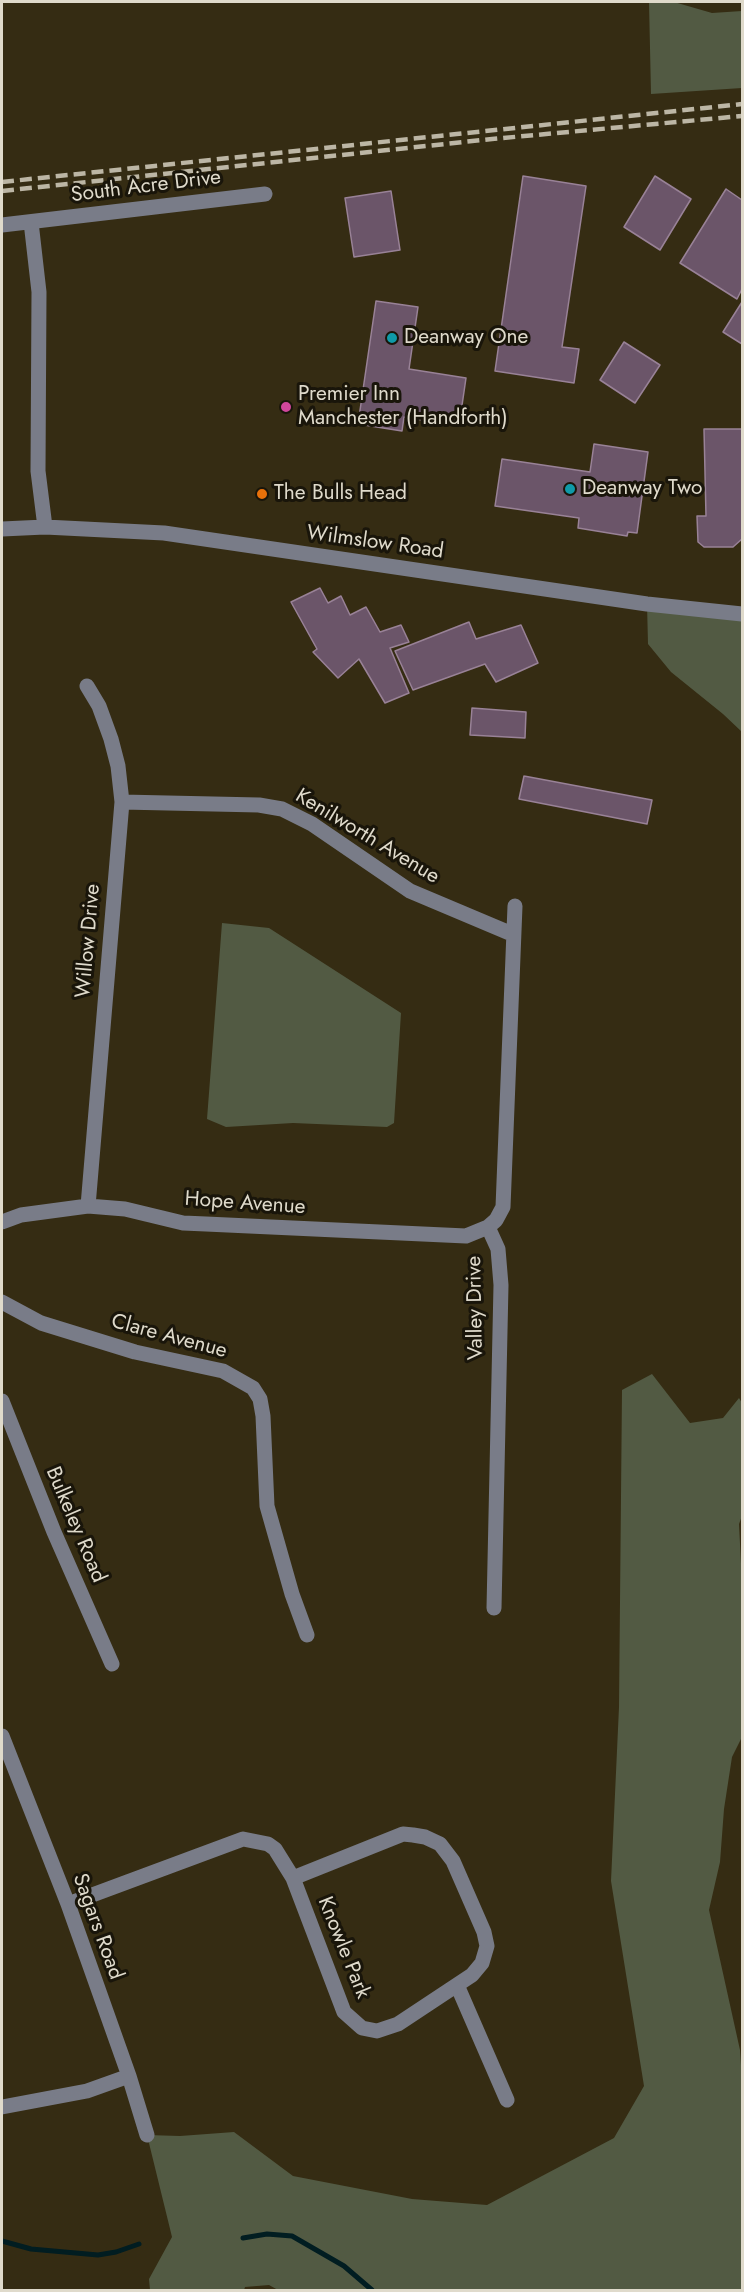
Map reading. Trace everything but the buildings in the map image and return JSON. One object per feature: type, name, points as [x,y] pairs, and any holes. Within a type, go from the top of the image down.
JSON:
[{"type":"street","name":"South Acre Drive","points":[[2,225],[265,194]]},
{"type":"street","points":[[32,222],[39,292],[38,471],[45,527]]},
{"type":"street","name":"Wilmslow Road","points":[[2,529],[45,527],[164,533],[647,604],[742,614]]},
{"type":"street","name":"Willow Drive","points":[[87,686],[99,706],[111,739],[118,766],[122,802],[88,1206]]},
{"type":"street","name":"Kenilworth Avenue","points":[[122,802],[260,805],[282,809],[312,824],[410,891],[512,934]]},
{"type":"street","name":"Valley Drive","points":[[494,1608],[501,1265],[498,1249],[488,1227],[496,1220],[503,1207],[514,906]]},
{"type":"street","name":"Hope Avenue","points":[[2,1222],[21,1215],[88,1206],[125,1209],[183,1223],[466,1236],[488,1227]]},
{"type":"street","name":"Clare Avenue","points":[[2,1302],[41,1323],[135,1352],[223,1371],[253,1388],[260,1399],[263,1416],[267,1506],[307,1635]]},
{"type":"street","name":"Bulkeley Road","points":[[2,1401],[54,1532],[112,1664]]},
{"type":"street","name":"Sagars Road","points":[[2,1736],[68,1904],[129,2076],[147,2135]]},
{"type":"street","name":"Knowle Park","points":[[68,1904],[243,1839],[268,1844],[275,1849],[293,1878],[344,2012],[357,2024],[377,2031],[398,2024],[472,1975],[482,1963],[487,1946],[484,1932],[453,1861],[440,1844],[425,1837],[404,1834],[293,1878]]},
{"type":"street","points":[[457,1985],[507,2100]]},
{"type":"street","points":[[2,2107],[87,2091],[129,2076]]},
{"type":"green space","points":[[649,2],[674,2],[712,13],[742,11],[742,88],[651,94]]},
{"type":"green space","points":[[647,604],[742,614],[742,732],[671,672],[648,644]]},
{"type":"green space","points":[[222,923],[269,928],[401,1013],[394,1123],[387,1127],[293,1123],[226,1127],[207,1119]]},
{"type":"green space","points":[[652,1374],[690,1423],[723,1418],[739,1398],[742,1403],[742,1516],[739,1524],[742,1583],[742,1737],[732,1757],[724,1809],[720,1862],[709,1910],[740,2050],[742,2290],[278,2290],[269,2285],[245,2287],[244,2290],[150,2290],[149,2279],[172,2237],[147,2135],[180,2136],[234,2132],[293,2176],[412,2199],[487,2205],[614,2138],[644,2086],[611,1881],[619,1707],[622,1390]]},
{"type":"waterway","points":[[243,2238],[267,2234],[292,2236],[344,2266],[372,2290]]},
{"type":"waterway","points":[[2,2241],[31,2249],[98,2255],[139,2244]]},
{"type":"railway","points":[[2,182],[742,104]]},
{"type":"railway","points":[[2,191],[492,139],[742,116]]},
{"type":"place","name":"Deanway One","points":[[392,338]]},
{"type":"place","name":"Premier Inn Manchester (Handforth)","points":[[286,407]]},
{"type":"place","name":"Deanway Two","points":[[570,489]]},
{"type":"place","name":"The Bulls Head","points":[[262,494]]}]
